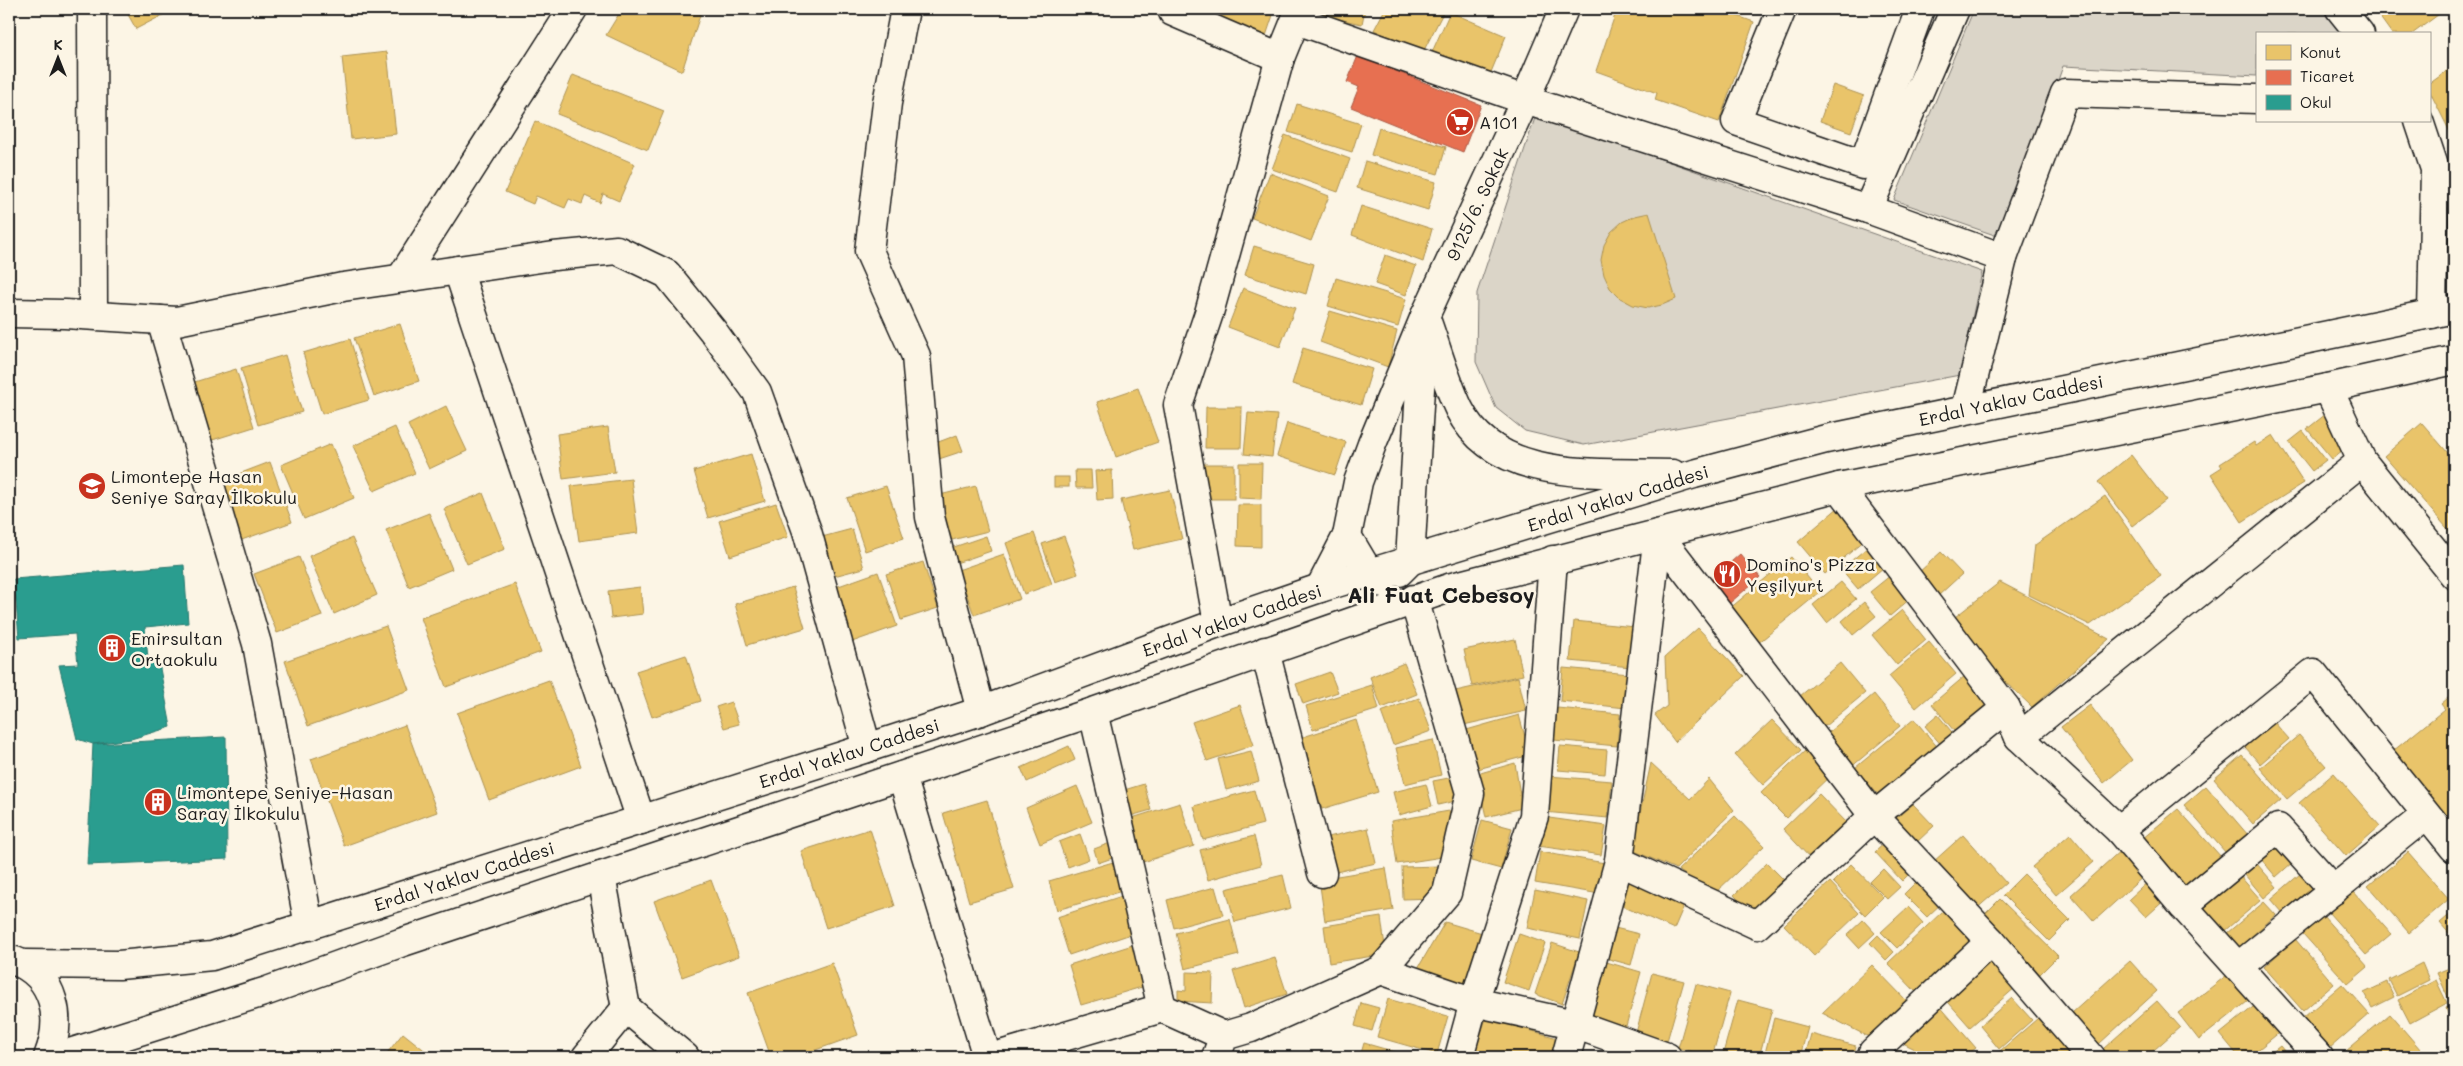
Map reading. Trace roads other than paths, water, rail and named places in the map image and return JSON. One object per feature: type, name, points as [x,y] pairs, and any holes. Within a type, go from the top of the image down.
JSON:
[{"type":"street","points":[[92,9],[93,315]]},
{"type":"street","points":[[401,278],[573,9]]},
{"type":"street","points":[[906,9],[886,103],[870,251],[916,356],[930,517],[981,710]]},
{"type":"street","points":[[1172,9],[1174,12],[1280,58]]},
{"type":"street","name":"9125/6. Sokak","points":[[1320,588],[1346,536],[1358,482],[1424,316],[1525,100],[1564,9]]},
{"type":"street","points":[[1782,9],[1736,121],[1863,165],[1920,9]]},
{"type":"street","points":[[1868,209],[1955,9]]},
{"type":"street","points":[[2340,9],[2358,32]]},
{"type":"street","points":[[1218,623],[1178,404],[1209,313],[1280,58],[1299,14],[1525,100],[1868,209],[2003,258]]},
{"type":"street","points":[[1966,409],[2003,258],[2065,93],[2256,99]]},
{"type":"street","points":[[2419,122],[2435,170],[2443,312]]},
{"type":"street","points":[[9,313],[93,315],[177,321],[343,287],[554,256],[617,250],[667,274],[713,331],[756,392],[807,531],[867,748]]},
{"type":"street","points":[[458,270],[641,820]]},
{"type":"street","name":"Erdal Yaklav Caddesi","points":[[1410,560],[1694,474],[1826,439],[2443,312]]},
{"type":"street","points":[[1424,316],[1459,409],[1474,432],[1491,447],[1527,465],[1558,470],[1694,474]]},
{"type":"street","name":"9125/6. Sokak","points":[[1410,560],[1424,316]]},
{"type":"street","points":[[161,320],[257,644],[309,926]]},
{"type":"street","points":[[57,1057],[267,990],[400,943],[1093,712],[1452,586],[1838,487],[2328,388],[2454,360]]},
{"type":"street","points":[[2328,388],[2362,461],[2454,574]]},
{"type":"street","points":[[2019,736],[2362,461]]},
{"type":"street","points":[[1838,487],[2006,708],[2019,736],[2119,830],[2183,906],[2319,1057]]},
{"type":"street","points":[[1658,534],[1874,816],[1991,941],[2092,1057]]},
{"type":"street","points":[[1566,1057],[1619,861],[1658,534]]},
{"type":"street","points":[[1346,536],[1377,579],[1452,586]]},
{"type":"street","points":[[1346,623],[1377,579],[1410,560]]},
{"type":"street","points":[[1459,1057],[1474,1002],[1534,816],[1553,560]]},
{"type":"street","name":"Erdal Yaklav Caddesi","points":[[16,961],[119,965],[212,956],[867,748],[981,710],[1218,623],[1320,588],[1377,579]]},
{"type":"street","points":[[1093,712],[1162,1008],[1220,1046],[1252,1028],[1381,970],[1447,892],[1470,793],[1414,599]]},
{"type":"street","points":[[1265,651],[1322,873]]},
{"type":"street","points":[[2119,830],[2313,673],[2454,848]]},
{"type":"street","points":[[1619,861],[1757,925],[1874,816],[2006,708]]},
{"type":"street","points":[[902,776],[986,1057]]},
{"type":"street","points":[[2239,966],[2426,815]]},
{"type":"street","points":[[2183,906],[2278,828],[2334,890]]},
{"type":"street","points":[[601,876],[626,1008],[685,1057]]},
{"type":"street","points":[[1871,1057],[1873,1052],[1991,941]]},
{"type":"street","points":[[16,961],[40,979],[52,997],[56,1025],[55,1040],[48,1057]]},
{"type":"street","points":[[1381,970],[1474,1002],[1574,1024],[1667,1057]]},
{"type":"street","points":[[586,1057],[626,1008]]},
{"type":"street","points":[[994,1057],[1162,1008]]},
{"type":"place","name":"A101","points":[[1460,122]]},
{"type":"place","name":"Limontepe Hasan Seniye Saray İlkokulu","points":[[92,486]]},
{"type":"place","name":"Domino's Pizza Yeşilyurt","points":[[1727,574]]},
{"type":"place","name":"Emirsultan Ortaokulu","points":[[112,648]]},
{"type":"place","name":"Limontepe Seniye-Hasan Saray İlkokulu","points":[[158,802]]},
{"type":"district","name":"Ali Fuat Cebesoy","points":[[1441,594]]}]
